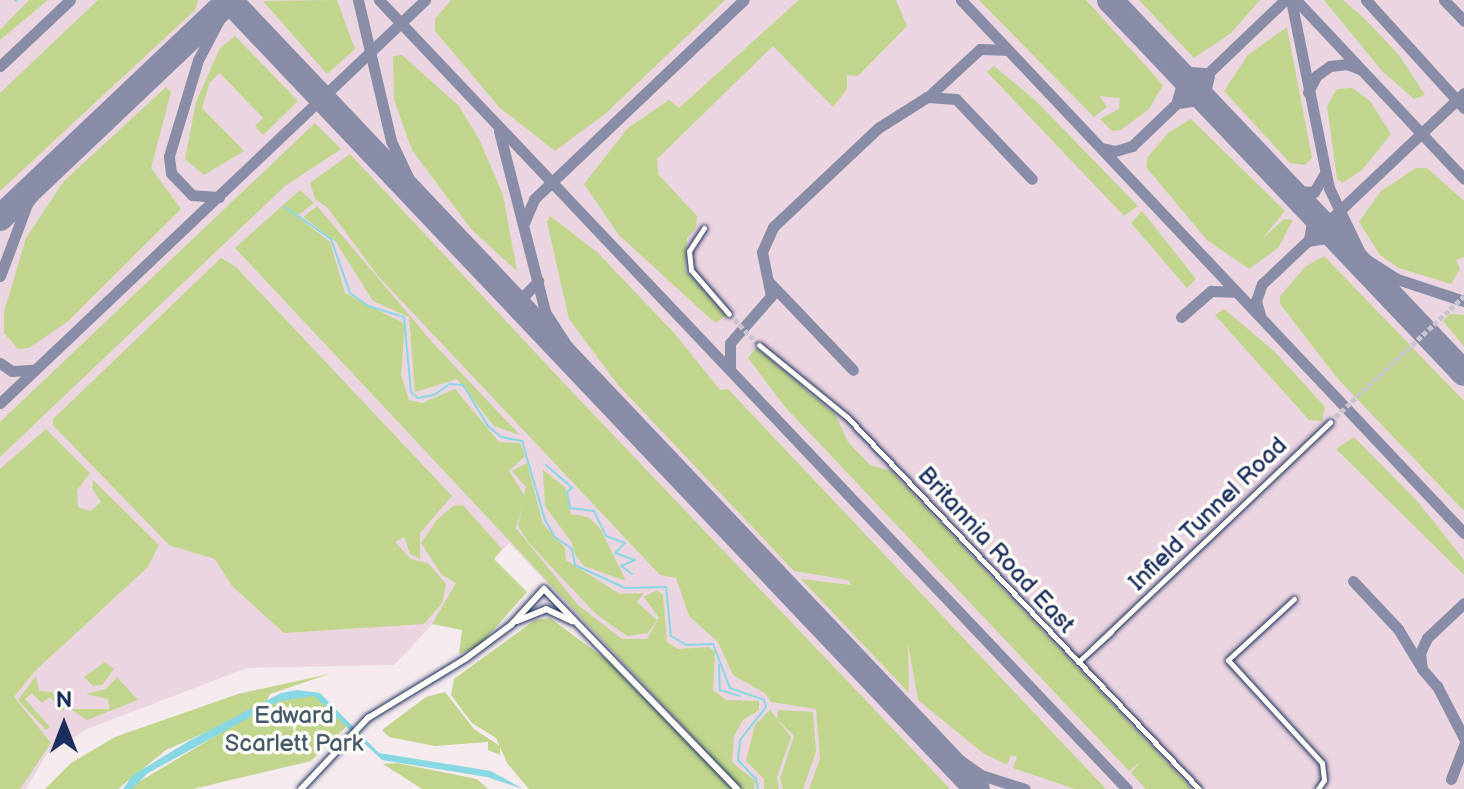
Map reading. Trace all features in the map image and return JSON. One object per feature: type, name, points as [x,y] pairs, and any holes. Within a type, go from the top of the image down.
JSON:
[{"type":"street","points":[[704,228],[689,251],[691,270],[729,314]]},
{"type":"street","name":"Britannia Road East","points":[[759,345],[847,417],[1199,789]]},
{"type":"street","name":"Infield Tunnel Road","points":[[1078,662],[1330,422]]},
{"type":"street","points":[[511,625],[544,589],[737,789]]},
{"type":"street","points":[[1294,599],[1228,660],[1322,763],[1324,780],[1318,789]]},
{"type":"street","points":[[301,789],[330,754],[378,711],[535,611],[551,609],[585,631]]},
{"type":"shaded area","points":[[0,0],[1464,0],[1464,789],[742,789],[509,543],[394,665],[247,668],[87,729],[46,755],[26,789],[0,789]]},
{"type":"green space","points":[[29,0],[48,0],[0,40],[0,30]]},
{"type":"green space","points":[[98,0],[198,0],[195,10],[0,191],[0,93]]},
{"type":"green space","points":[[337,0],[355,49],[327,74],[263,1]]},
{"type":"green space","points":[[451,0],[725,0],[605,114],[555,151],[499,107],[435,31],[435,19]]},
{"type":"green space","points":[[799,0],[896,0],[907,26],[858,76],[847,75],[847,89],[833,107],[773,46],[657,159],[658,174],[697,216],[696,228],[687,238],[685,270],[726,316],[715,323],[619,235],[584,184],[628,128],[669,100],[679,108]]},
{"type":"green space","points":[[979,0],[1086,0],[1163,85],[1149,109],[1121,130],[1112,131],[1100,119],[1119,109],[1120,98],[1100,96],[1107,107],[1094,117]]},
{"type":"green space","points":[[1139,0],[1260,0],[1231,33],[1194,58]]},
{"type":"green space","points":[[1324,0],[1343,0],[1364,18],[1399,55],[1425,95],[1414,99],[1382,71]]},
{"type":"green space","points":[[1287,27],[1312,158],[1305,165],[1290,163],[1224,91],[1248,55]]},
{"type":"green space","points":[[235,36],[298,101],[263,135],[255,126],[263,118],[220,73],[210,82],[202,108],[244,151],[204,175],[185,159],[196,102],[220,48]]},
{"type":"green space","points":[[402,55],[459,106],[480,141],[503,195],[517,271],[471,229],[412,150],[394,100],[393,56]]},
{"type":"green space","points":[[994,66],[1034,99],[1138,206],[1124,216],[987,72]]},
{"type":"green space","points":[[166,87],[171,92],[151,168],[181,209],[67,322],[29,348],[18,349],[4,333],[4,312],[26,238],[64,181]]},
{"type":"green space","points":[[1352,88],[1370,101],[1391,134],[1362,170],[1343,183],[1337,179],[1327,106],[1337,89]]},
{"type":"green space","points":[[1191,119],[1285,211],[1262,239],[1284,219],[1293,220],[1278,248],[1249,269],[1207,240],[1146,167],[1147,158],[1168,133]]},
{"type":"green space","points":[[315,123],[341,149],[285,186],[0,457],[0,422]]},
{"type":"green space","points":[[350,154],[950,789],[809,789],[820,759],[816,709],[771,702],[766,694],[733,675],[718,642],[689,616],[676,578],[660,575],[378,276],[327,207],[315,199],[310,183]]},
{"type":"green space","points":[[1416,168],[1427,168],[1464,201],[1464,257],[1456,260],[1460,269],[1451,284],[1399,268],[1380,255],[1359,222],[1381,191]]},
{"type":"green space","points":[[300,190],[314,203],[297,216],[330,242],[345,293],[405,324],[401,375],[409,400],[422,403],[455,389],[499,442],[520,443],[525,456],[509,471],[525,496],[516,528],[578,605],[622,639],[647,639],[659,618],[644,597],[657,590],[663,595],[667,642],[678,649],[709,647],[715,652],[713,690],[726,700],[759,701],[759,710],[743,720],[734,736],[732,762],[755,781],[754,789],[742,789],[235,248]]},
{"type":"green space","points":[[317,206],[432,342],[520,435],[494,426],[457,379],[415,392],[409,317],[373,301],[336,242],[303,217]]},
{"type":"green space","points":[[1142,211],[1196,279],[1187,288],[1131,223]]},
{"type":"green space","points":[[550,216],[598,253],[674,333],[720,390],[728,389],[1106,789],[1075,789],[1013,768],[1017,757],[1011,755],[1007,765],[983,753],[918,700],[908,644],[909,693],[801,579],[851,585],[848,580],[794,571],[618,385],[569,319],[547,222]]},
{"type":"green space","points":[[1324,256],[1464,401],[1464,511],[1338,379],[1280,304],[1280,296],[1305,267]]},
{"type":"green space","points":[[221,258],[236,267],[452,496],[420,533],[420,559],[410,554],[404,537],[395,542],[411,559],[428,563],[446,584],[442,603],[424,624],[284,633],[232,586],[215,559],[169,545],[53,425],[53,419]]},
{"type":"green space","points":[[1224,309],[1274,351],[1325,407],[1322,421],[1309,420],[1215,315]]},
{"type":"green space","points":[[1450,314],[1464,315],[1464,346],[1443,321]]},
{"type":"green space","points":[[756,348],[835,414],[848,442],[870,465],[891,471],[1192,789],[1146,789],[1131,773],[1140,762],[1129,771],[786,408],[748,358]]},
{"type":"green space","points":[[46,429],[90,473],[77,490],[78,507],[91,511],[101,502],[92,488],[93,480],[159,545],[148,567],[35,671],[14,697],[51,743],[20,789],[0,789],[0,469]]},
{"type":"green space","points":[[1354,437],[1418,502],[1464,560],[1464,575],[1336,449]]},
{"type":"green space","points":[[527,463],[543,524],[565,548],[566,560],[620,594],[644,593],[637,602],[657,620],[648,633],[627,636],[596,614],[529,543],[518,526],[526,487],[512,471]]},
{"type":"green space","points":[[543,470],[565,487],[571,514],[588,517],[600,528],[626,581],[584,566],[575,555],[572,543],[545,506]]},
{"type":"green space","points":[[463,505],[502,549],[494,559],[527,592],[480,645],[459,654],[462,630],[432,624],[456,583],[442,575],[421,543],[437,520],[453,506]]},
{"type":"green space","points":[[550,618],[608,661],[732,789],[529,789],[507,763],[496,738],[472,723],[451,695],[454,679],[535,620]]},
{"type":"green space","points":[[105,662],[114,669],[102,685],[93,686],[84,677]]},
{"type":"green space","points":[[329,674],[270,694],[265,706],[166,750],[118,789],[45,789],[71,763],[115,737],[238,694]]},
{"type":"green space","points":[[36,676],[39,691],[52,692],[65,707],[63,711],[50,697],[42,703],[32,693],[25,699],[50,727],[46,730],[18,700]]},
{"type":"green space","points":[[117,677],[138,700],[87,720],[71,709],[110,709],[108,699],[86,694],[106,689]]},
{"type":"green space","points":[[445,692],[474,729],[500,746],[500,755],[488,750],[488,742],[435,746],[389,737],[382,730],[426,697]]},
{"type":"green space","name":"Edward Scarlett Park","points":[[314,694],[349,724],[311,761],[193,789],[127,789],[279,698]]},
{"type":"green space","points":[[770,710],[791,737],[777,777],[779,789],[764,789],[764,779],[746,761],[755,725]]},
{"type":"green space","points":[[778,710],[813,712],[816,752],[803,789],[783,789],[780,779],[794,736],[777,719]]},
{"type":"green space","points":[[397,763],[477,779],[488,789],[422,789],[383,764]]},
{"type":"water","points":[[297,690],[320,693],[379,753],[491,771],[523,789],[487,777],[382,760],[314,696],[280,701],[148,773],[132,789],[123,789],[133,775],[189,741],[281,693]]},
{"type":"waterway","points":[[285,207],[331,239],[350,293],[368,306],[404,317],[411,392],[418,398],[434,395],[450,384],[463,385],[488,426],[501,437],[522,441],[545,520],[555,537],[572,549],[575,565],[625,588],[666,587],[671,636],[686,645],[713,644],[730,688],[764,700],[766,707],[740,740],[738,760],[756,779],[758,789]]},
{"type":"waterway","points":[[546,465],[572,488],[567,492],[570,508],[594,511],[606,536],[625,543],[615,553],[635,560],[621,566],[632,574]]},
{"type":"waterway","points":[[719,665],[720,690],[740,696]]},
{"type":"taxiway","points":[[0,66],[70,0]]},
{"type":"taxiway","points":[[358,0],[391,141],[416,194],[436,219]]},
{"type":"taxiway","points":[[379,0],[1127,789]]},
{"type":"taxiway","points":[[0,403],[425,0]]},
{"type":"taxiway","points":[[524,223],[534,199],[744,0]]},
{"type":"taxiway","points":[[961,0],[1464,533]]},
{"type":"taxiway","points":[[1102,148],[1115,151],[1132,146],[1285,0]]},
{"type":"taxiway","points":[[1291,0],[1329,188],[1363,259],[1423,330]]},
{"type":"taxiway","points":[[1296,0],[1464,179]]},
{"type":"taxiway","points":[[1366,0],[1464,108]]},
{"type":"taxiway","points":[[1444,0],[1464,21]]},
{"type":"taxiway","points":[[219,197],[192,195],[171,173],[169,156],[198,60],[229,1]]},
{"type":"taxiway","points":[[929,96],[980,49],[1005,50]]},
{"type":"taxiway","points":[[1308,92],[1316,76],[1330,66],[1347,64],[1360,69]]},
{"type":"taxiway","points":[[1177,101],[1182,84],[1177,71],[1208,73]]},
{"type":"taxiway","points":[[1179,103],[1199,100],[1211,107],[1206,88],[1209,76]]},
{"type":"taxiway","points":[[1260,315],[1256,301],[1262,284],[1464,93]]},
{"type":"taxiway","points":[[730,368],[730,343],[771,296],[762,252],[773,227],[878,128],[927,97],[956,99],[1032,179]]},
{"type":"taxiway","points":[[499,131],[545,312],[590,381]]},
{"type":"taxiway","points":[[0,276],[27,204],[54,167]]},
{"type":"taxiway","points":[[1291,191],[1314,192],[1324,175]]},
{"type":"taxiway","points":[[1305,206],[1312,221],[1309,239]]},
{"type":"taxiway","points":[[1308,241],[1326,238],[1342,244],[1335,230],[1340,212]]},
{"type":"taxiway","points":[[1342,244],[1397,279],[1464,301]]},
{"type":"taxiway","points":[[505,291],[524,296],[538,281]]},
{"type":"taxiway","points":[[770,283],[853,370]]},
{"type":"taxiway","points":[[1181,317],[1211,291],[1234,292]]},
{"type":"taxiway","points":[[0,363],[12,371],[34,370]]},
{"type":"taxiway","points":[[1353,581],[1398,629],[1420,665]]},
{"type":"taxiway","points":[[1464,603],[1427,638],[1420,653],[1422,669],[1437,686],[1464,738]]},
{"type":"taxiway","points":[[927,737],[981,775],[1025,789]]},
{"type":"taxiway","points":[[1451,779],[1464,745]]},
{"type":"runway","points":[[229,0],[977,789]]},
{"type":"runway","points":[[0,218],[230,0]]},
{"type":"runway","points":[[1110,0],[1464,373]]},
{"type":"tunnel","points":[[1330,422],[1464,296]]},
{"type":"tunnel","points":[[729,314],[759,345]]}]
